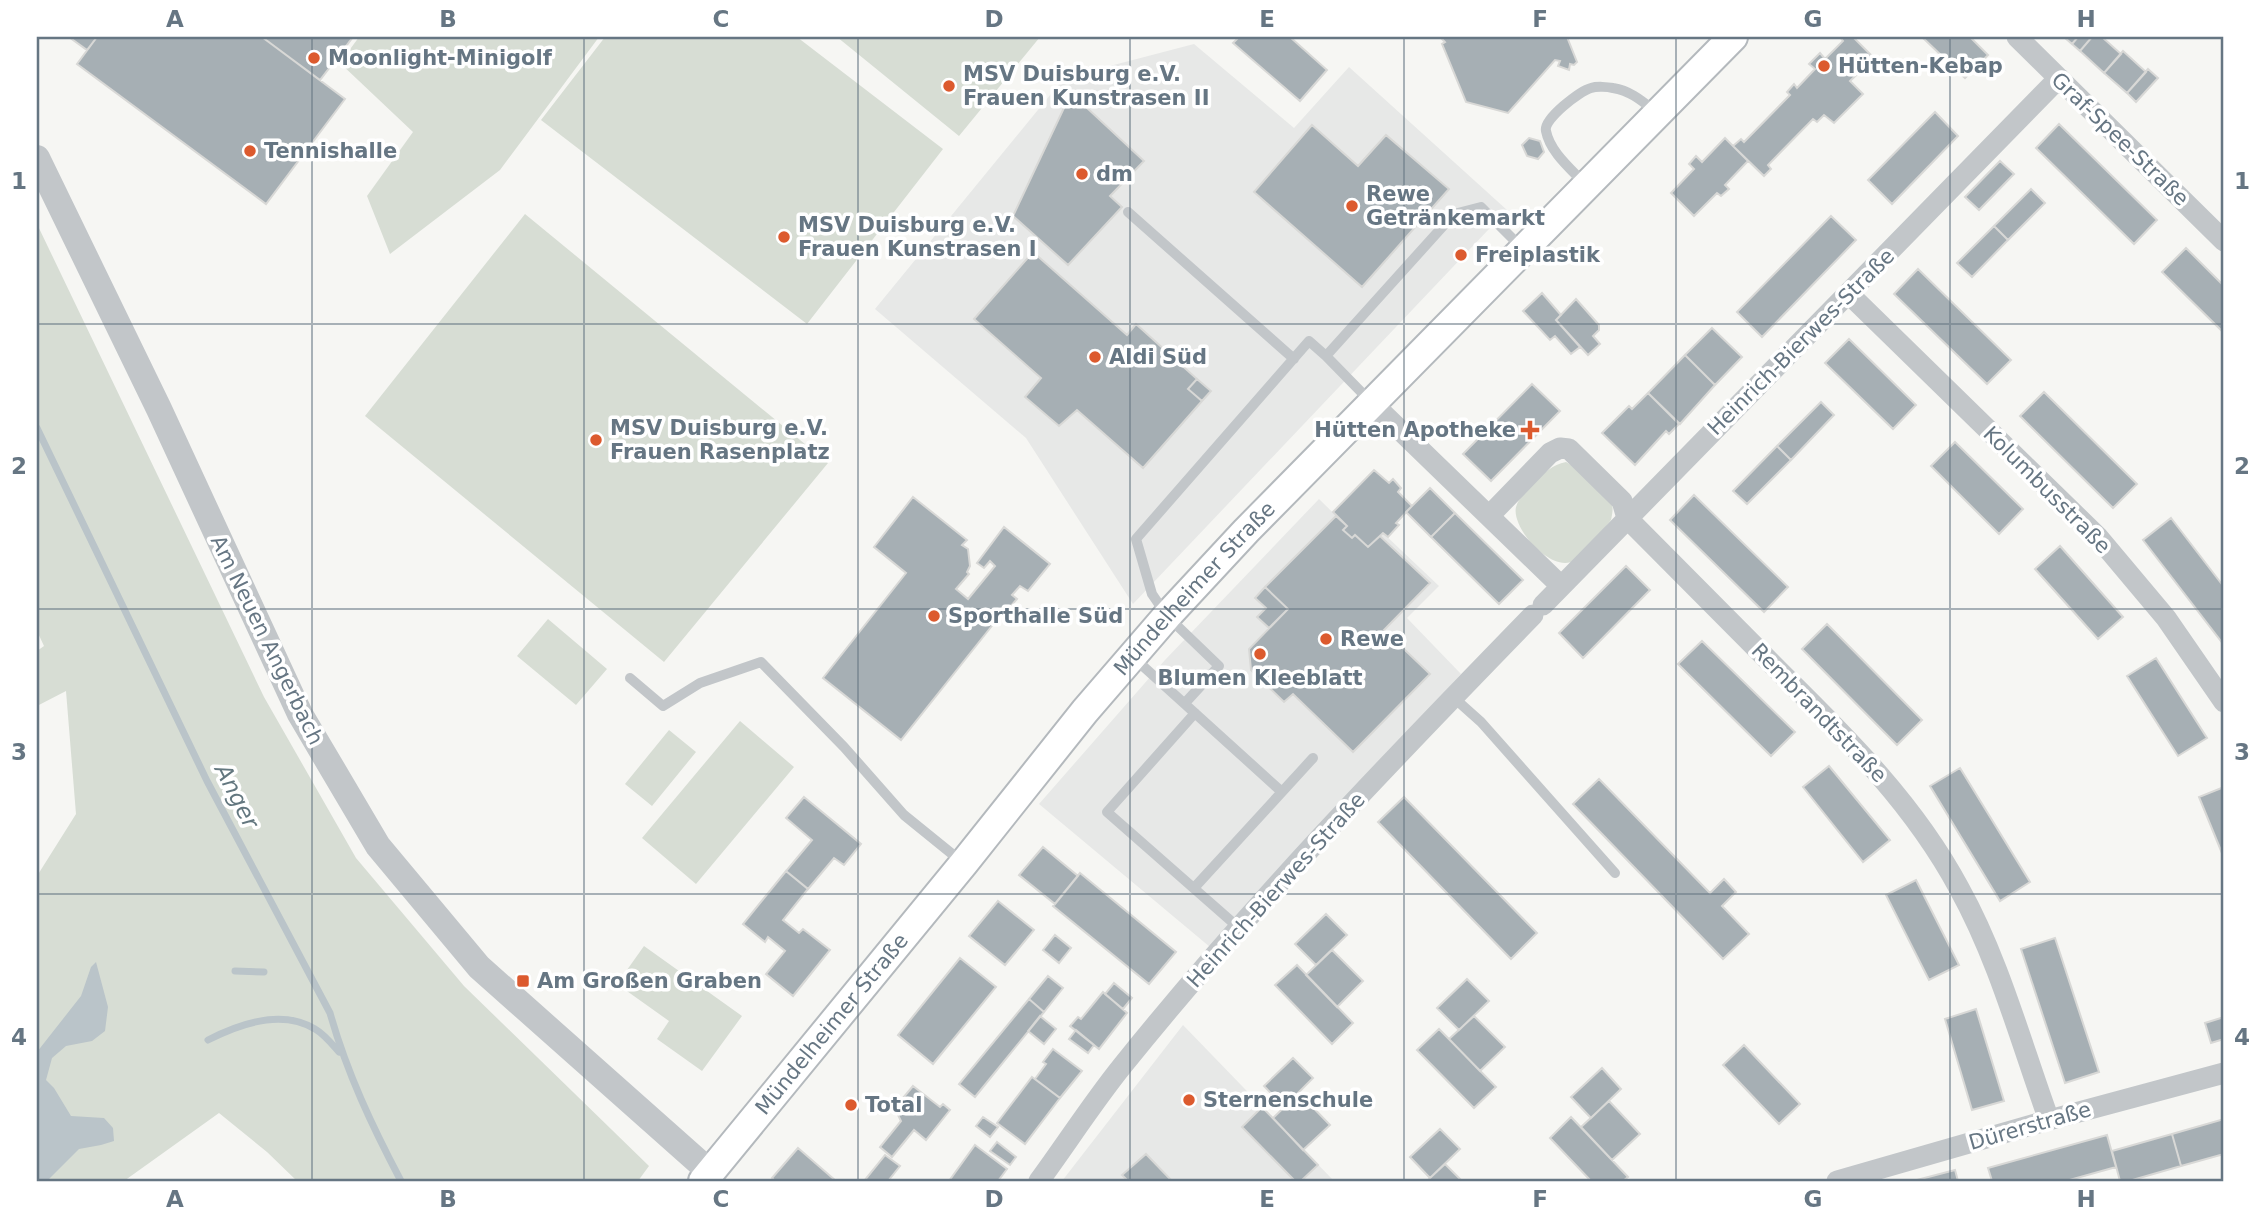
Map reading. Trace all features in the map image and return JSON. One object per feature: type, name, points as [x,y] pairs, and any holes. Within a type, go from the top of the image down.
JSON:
[{"type":"main road","name":"Mündelheimer Straße","points":[[711,1178],[1085,711],[1167,616],[1246,531],[1733,37]]},
{"type":"street","name":"Graf-Spee-Straße","points":[[2017,37],[2224,241]]},
{"type":"street","name":"Heinrich-Bierwes-Straße","points":[[1039,1181],[1121,1067],[1239,928],[1365,789],[2059,78]]},
{"type":"street","name":"Am Neuen Angerbach","points":[[37,158],[159,409],[299,714],[379,846],[479,967],[711,1178]]},
{"type":"street","name":"Kolumbusstraße","points":[[1850,295],[2098,537],[2166,618],[2224,702]]},
{"type":"street","points":[[1372,403],[1561,586]]},
{"type":"street","name":"Rembrandtstraße","points":[[1489,516],[1550,453],[1560,447],[1569,449],[1622,500],[1627,518],[1852,743],[1902,801],[1932,842],[1960,889],[1992,960],[2049,1120]]},
{"type":"street","name":"Dürerstraße","points":[[1836,1181],[2224,1073]]},
{"type":"lane","points":[[1587,186],[1561,159],[1546,133],[1545,126],[1553,114],[1591,88],[1610,87],[1629,91],[1658,113]]},
{"type":"lane","points":[[1326,356],[1454,214],[1481,207],[1524,251]]},
{"type":"lane","points":[[1128,212],[1294,359]]},
{"type":"lane","points":[[1185,703],[1219,666],[1167,616],[1152,594],[1136,539],[1310,341],[1372,403]]},
{"type":"lane","points":[[1132,656],[1282,792]]},
{"type":"lane","points":[[629,677],[663,706],[700,682],[761,662],[844,747],[904,815],[964,863]]},
{"type":"lane","points":[[1453,697],[1481,722],[1615,873]]},
{"type":"lane","points":[[1195,713],[1107,812],[1239,928]]},
{"type":"lane","points":[[1194,888],[1313,758]]},
{"type":"shaded area","points":[[359,37],[599,37],[500,170],[390,254],[367,196],[413,132],[340,63]]},
{"type":"shaded area","name":"MSV Duisburg e.V. Frauen Kunstrasen I","points":[[605,37],[797,37],[943,149],[807,324],[541,120]]},
{"type":"shaded area","name":"MSV Duisburg e.V. Frauen Kunstrasen II","points":[[837,37],[1040,37],[959,136]]},
{"type":"shaded area","points":[[1194,44],[1294,128],[1349,67],[1507,210],[1133,604],[1026,438],[875,309],[1064,78]]},
{"type":"shaded area","name":"MSV Duisburg e.V. Frauen Rasenplatz","points":[[525,214],[828,463],[664,662],[365,416]]},
{"type":"shaded area","points":[[37,224],[264,697],[356,858],[464,986],[649,1166],[638,1181],[297,1181],[267,1152],[219,1113],[124,1181],[37,1181],[37,876],[76,814],[66,691],[37,706],[37,651],[44,646],[37,631]]},
{"type":"shaded area","points":[[1566,462],[1603,492],[1613,509],[1611,520],[1589,547],[1580,557],[1566,563],[1545,556],[1535,547],[1520,527],[1516,507],[1524,493],[1542,475]]},
{"type":"shaded area","points":[[1319,499],[1368,547],[1383,533],[1439,586],[1407,618],[1461,674],[1210,947],[1039,804],[1165,660]]},
{"type":"shaded area","points":[[548,619],[607,669],[576,705],[517,656]]},
{"type":"shaded area","points":[[740,721],[794,767],[696,884],[642,838]]},
{"type":"shaded area","points":[[669,730],[696,752],[652,806],[625,784]]},
{"type":"shaded area","points":[[644,946],[742,1016],[702,1071],[657,1039],[669,1021],[617,984]]},
{"type":"shaded area","points":[[96,962],[108,1007],[105,1031],[92,1041],[66,1046],[52,1058],[46,1080],[71,1116],[104,1118],[113,1128],[114,1141],[79,1149],[47,1181],[37,1181],[37,1052],[81,996],[91,967]]},
{"type":"shaded area","name":"Sternenschule","points":[[1183,1025],[1334,1181],[1062,1181]]},
{"type":"building","points":[[69,37],[97,37],[87,50]]},
{"type":"building","name":"Tennishalle","points":[[97,37],[262,37],[345,99],[266,204],[77,64]]},
{"type":"building","name":"Moonlight-Minigolf","points":[[262,37],[353,37],[320,80]]},
{"type":"building","points":[[1239,37],[1290,37],[1327,70],[1300,101],[1233,43]]},
{"type":"building","points":[[1440,37],[1567,37],[1577,62],[1570,64],[1569,70],[1558,66],[1560,61],[1555,60],[1508,113],[1466,102],[1442,44],[1445,42]]},
{"type":"building","points":[[1840,37],[1853,37],[1877,61],[1870,68],[1867,65],[1850,81],[1863,94],[1834,123],[1824,115],[1817,122],[1813,119],[1768,165],[1771,169],[1764,176],[1733,146],[1741,139],[1744,142],[1790,95],[1787,92],[1794,84],[1797,88],[1815,69],[1809,64],[1820,53],[1825,59],[1843,41]]},
{"type":"building","points":[[1922,37],[1970,37],[1988,55],[1965,78]]},
{"type":"building","points":[[2064,37],[2078,37],[2072,44]]},
{"type":"building","points":[[2078,37],[2092,37],[2080,51],[2072,44]]},
{"type":"building","points":[[2092,37],[2102,37],[2121,54],[2104,73],[2080,51]]},
{"type":"building","points":[[2123,51],[2146,72],[2127,93],[2104,73]]},
{"type":"building","points":[[2148,69],[2158,78],[2136,102],[2127,93]]},
{"type":"building","name":"dm","points":[[1071,93],[1144,161],[1110,196],[1122,207],[1068,265],[1013,216]]},
{"type":"building","points":[[1935,112],[1958,136],[1892,204],[1868,180]]},
{"type":"building","points":[[2059,124],[2157,220],[2134,244],[2036,148]]},
{"type":"building","name":"Rewe Getränkemarkt","points":[[1312,125],[1358,166],[1386,135],[1449,189],[1362,287],[1254,192]]},
{"type":"building","points":[[1529,138],[1540,141],[1544,152],[1538,159],[1527,156],[1522,145]]},
{"type":"building","points":[[1725,138],[1748,161],[1725,185],[1729,189],[1721,196],[1717,193],[1694,216],[1671,193],[1694,169],[1689,164],[1696,156],[1702,162]]},
{"type":"building","points":[[2000,161],[2014,174],[1979,210],[1965,197]]},
{"type":"building","points":[[2031,189],[2045,203],[2008,240],[1994,226]]},
{"type":"building","points":[[1831,216],[1856,240],[1762,337],[1737,312]]},
{"type":"building","points":[[1994,226],[2008,240],[1972,277],[1957,263]]},
{"type":"building","points":[[2186,248],[2224,286],[2224,333],[2162,272]]},
{"type":"building","name":"Aldi Süd","points":[[1033,252],[1127,335],[1136,324],[1197,379],[1188,389],[1202,401],[1143,468],[1077,410],[1059,426],[1025,397],[1041,378],[974,319]]},
{"type":"building","points":[[1918,269],[2011,360],[1987,384],[1894,294]]},
{"type":"building","points":[[1542,293],[1561,315],[1556,320],[1580,347],[1571,354],[1555,336],[1550,340],[1523,311]]},
{"type":"building","points":[[1576,299],[1599,325],[1599,330],[1593,336],[1600,344],[1588,355],[1556,320]]},
{"type":"building","points":[[1712,328],[1742,357],[1715,385],[1685,355]]},
{"type":"building","points":[[1849,339],[1916,405],[1893,429],[1825,363]]},
{"type":"building","points":[[1685,355],[1715,385],[1680,424],[1648,393]]},
{"type":"building","points":[[1197,379],[1211,391],[1202,401],[1188,389]]},
{"type":"building","points":[[1532,384],[1560,411],[1491,481],[1463,454]]},
{"type":"building","points":[[2044,392],[2137,484],[2113,508],[2020,416]]},
{"type":"building","points":[[1648,393],[1679,424],[1669,434],[1666,431],[1635,465],[1602,433],[1629,406],[1632,409]]},
{"type":"building","points":[[1821,402],[1834,415],[1791,460],[1777,446]]},
{"type":"building","points":[[1955,442],[2023,509],[1999,534],[1931,466]]},
{"type":"building","points":[[1777,446],[1791,460],[1747,504],[1733,491]]},
{"type":"building","points":[[1374,470],[1389,483],[1393,479],[1401,488],[1398,492],[1412,506],[1396,523],[1399,525],[1388,537],[1383,533],[1368,547],[1355,535],[1352,538],[1343,530],[1347,526],[1333,512]]},
{"type":"building","points":[[1430,488],[1455,513],[1431,537],[1406,512]]},
{"type":"building","points":[[1694,495],[1788,587],[1764,612],[1670,520]]},
{"type":"building","name":"Sporthalle Süd","points":[[913,497],[967,540],[962,545],[968,549],[969,574],[956,589],[968,599],[995,566],[990,561],[984,568],[977,563],[1004,527],[1050,564],[1028,591],[1020,586],[1012,595],[1017,599],[1005,613],[1001,610],[995,622],[901,740],[823,678],[906,573],[874,547]]},
{"type":"building","points":[[1455,513],[1523,580],[1499,604],[1431,537]]},
{"type":"building","name":"Rewe","points":[[1336,516],[1347,526],[1343,530],[1352,538],[1355,535],[1368,547],[1380,536],[1430,583],[1384,630],[1430,674],[1353,752],[1293,694],[1284,702],[1251,670],[1249,649],[1288,609],[1265,587]]},
{"type":"building","points":[[2171,518],[2224,587],[2224,645],[2143,540]]},
{"type":"building","points":[[2060,546],[2123,617],[2098,639],[2035,569]]},
{"type":"building","points":[[1626,566],[1650,590],[1583,658],[1559,633]]},
{"type":"building","points":[[1265,587],[1288,609],[1269,628],[1257,617],[1266,608],[1255,598]]},
{"type":"building","points":[[1827,624],[1922,720],[1897,745],[1802,649]]},
{"type":"building","points":[[1702,641],[1795,732],[1771,756],[1678,664]]},
{"type":"building","points":[[2156,658],[2207,738],[2178,756],[2127,676]]},
{"type":"building","points":[[1829,766],[1890,840],[1863,862],[1803,787]]},
{"type":"building","points":[[1960,768],[2030,882],[2000,901],[1930,786]]},
{"type":"building","points":[[1599,779],[1710,893],[1724,879],[1736,892],[1722,906],[1749,934],[1723,959],[1573,804]]},
{"type":"building","points":[[2224,787],[2224,858],[2199,797]]},
{"type":"building","points":[[804,797],[861,844],[844,865],[834,858],[808,889],[786,871],[812,840],[786,818]]},
{"type":"building","points":[[1404,797],[1537,933],[1511,959],[1378,822]]},
{"type":"building","points":[[1043,847],[1078,876],[1055,904],[1019,875]]},
{"type":"building","points":[[786,871],[808,889],[783,920],[799,933],[803,929],[830,950],[793,996],[766,974],[785,951],[768,937],[765,942],[743,924]]},
{"type":"building","points":[[1080,873],[1176,952],[1149,984],[1053,906]]},
{"type":"building","points":[[1916,880],[1959,965],[1929,980],[1886,895]]},
{"type":"building","points":[[998,901],[1034,930],[1005,965],[969,936]]},
{"type":"building","points":[[1326,914],[1347,935],[1316,965],[1295,944]]},
{"type":"building","points":[[1055,935],[1071,948],[1059,963],[1043,950]]},
{"type":"building","points":[[2055,938],[2099,1072],[2065,1083],[2021,949]]},
{"type":"building","points":[[1332,950],[1363,981],[1337,1007],[1306,975]]},
{"type":"building","points":[[960,958],[996,987],[933,1064],[898,1035]]},
{"type":"building","points":[[1297,965],[1353,1023],[1332,1044],[1275,985]]},
{"type":"building","points":[[1048,976],[1063,988],[1044,1012],[1029,999]]},
{"type":"building","points":[[1467,979],[1489,1001],[1459,1030],[1437,1008]]},
{"type":"building","points":[[1114,983],[1132,998],[1123,1009],[1105,994]]},
{"type":"building","points":[[1103,992],[1127,1013],[1099,1049],[1070,1026],[1078,1017],[1081,1019]]},
{"type":"building","points":[[1029,999],[1044,1012],[975,1097],[959,1084]]},
{"type":"building","points":[[1976,1009],[2004,1101],[1972,1110],[1945,1019]]},
{"type":"building","points":[[1040,1016],[1056,1029],[1044,1044],[1028,1031]]},
{"type":"building","points":[[1474,1016],[1505,1047],[1480,1071],[1449,1039]]},
{"type":"building","points":[[2224,1017],[2224,1039],[2211,1043],[2205,1023]]},
{"type":"building","points":[[1439,1029],[1496,1087],[1474,1108],[1417,1050]]},
{"type":"building","points":[[1076,1030],[1094,1045],[1088,1053],[1069,1039]]},
{"type":"building","points":[[1744,1045],[1800,1104],[1779,1124],[1723,1065]]},
{"type":"building","points":[[1053,1049],[1082,1071],[1060,1098],[1035,1079]]},
{"type":"building","points":[[1293,1058],[1313,1078],[1284,1107],[1264,1086]]},
{"type":"building","points":[[1602,1068],[1621,1089],[1591,1118],[1571,1097]]},
{"type":"building","points":[[1032,1077],[1060,1098],[1025,1144],[997,1123]]},
{"type":"building","points":[[913,1086],[940,1107],[943,1104],[950,1110],[926,1140],[914,1130],[892,1157],[880,1147],[901,1121],[898,1115],[908,1103],[903,1098]]},
{"type":"building","points":[[1299,1093],[1330,1125],[1303,1150],[1273,1118]]},
{"type":"building","points":[[1609,1101],[1640,1134],[1612,1160],[1581,1127]]},
{"type":"building","points":[[1262,1107],[1318,1165],[1301,1181],[1295,1181],[1242,1127]]},
{"type":"building","points":[[983,1117],[998,1127],[990,1137],[976,1126]]},
{"type":"building","points":[[1571,1117],[1628,1177],[1623,1181],[1591,1181],[1550,1138]]},
{"type":"building","points":[[2224,1119],[2224,1154],[2181,1166],[2172,1134]]},
{"type":"building","points":[[1440,1129],[1460,1149],[1430,1178],[1410,1157]]},
{"type":"building","points":[[2172,1134],[2181,1166],[2129,1181],[2120,1181],[2112,1151]]},
{"type":"building","points":[[2107,1135],[2116,1167],[2066,1181],[1992,1181],[1988,1168]]},
{"type":"building","points":[[997,1142],[1016,1157],[1010,1165],[990,1151]]},
{"type":"building","points":[[975,1145],[1007,1169],[998,1181],[949,1181]]},
{"type":"building","points":[[798,1148],[836,1181],[775,1181],[772,1178]]},
{"type":"building","points":[[1146,1154],[1172,1181],[1128,1181],[1122,1175]]},
{"type":"building","points":[[885,1155],[900,1166],[888,1181],[864,1181]]},
{"type":"building","points":[[1445,1164],[1462,1181],[1427,1181],[1430,1178]]},
{"type":"building","points":[[1955,1170],[1958,1181],[1913,1181]]},
{"type":"waterway","name":"Anger","points":[[37,428],[207,781],[330,1013],[361,1099],[401,1181]]},
{"type":"waterway","points":[[235,971],[264,972]]},
{"type":"waterway","points":[[208,1040],[247,1024],[275,1019],[289,1020],[318,1031],[339,1052]]},
{"type":"place","name":"Moonlight-Minigolf","points":[[314,58]]},
{"type":"place","name":"Hütten-Kebap","points":[[1824,66]]},
{"type":"place","name":"MSV Duisburg e.V. Frauen Kunstrasen II","points":[[949,86]]},
{"type":"place","name":"Tennishalle","points":[[250,151]]},
{"type":"place","name":"dm","points":[[1082,174]]},
{"type":"place","name":"Rewe Getränkemarkt","points":[[1352,206]]},
{"type":"place","name":"MSV Duisburg e.V. Frauen Kunstrasen I","points":[[784,237]]},
{"type":"place","name":"Freiplastik","points":[[1461,255]]},
{"type":"place","name":"Aldi Süd","points":[[1095,357]]},
{"type":"place","name":"Hütten Apotheke","points":[[1530,430]]},
{"type":"place","name":"MSV Duisburg e.V. Frauen Rasenplatz","points":[[596,440]]},
{"type":"place","name":"Sporthalle Süd","points":[[934,616]]},
{"type":"place","name":"Rewe","points":[[1326,639]]},
{"type":"place","name":"Blumen Kleeblatt","points":[[1260,654]]},
{"type":"place","name":"Am Großen Graben","points":[[523,981]]},
{"type":"place","name":"Sternenschule","points":[[1189,1100]]},
{"type":"place","name":"Total","points":[[851,1105]]}]
